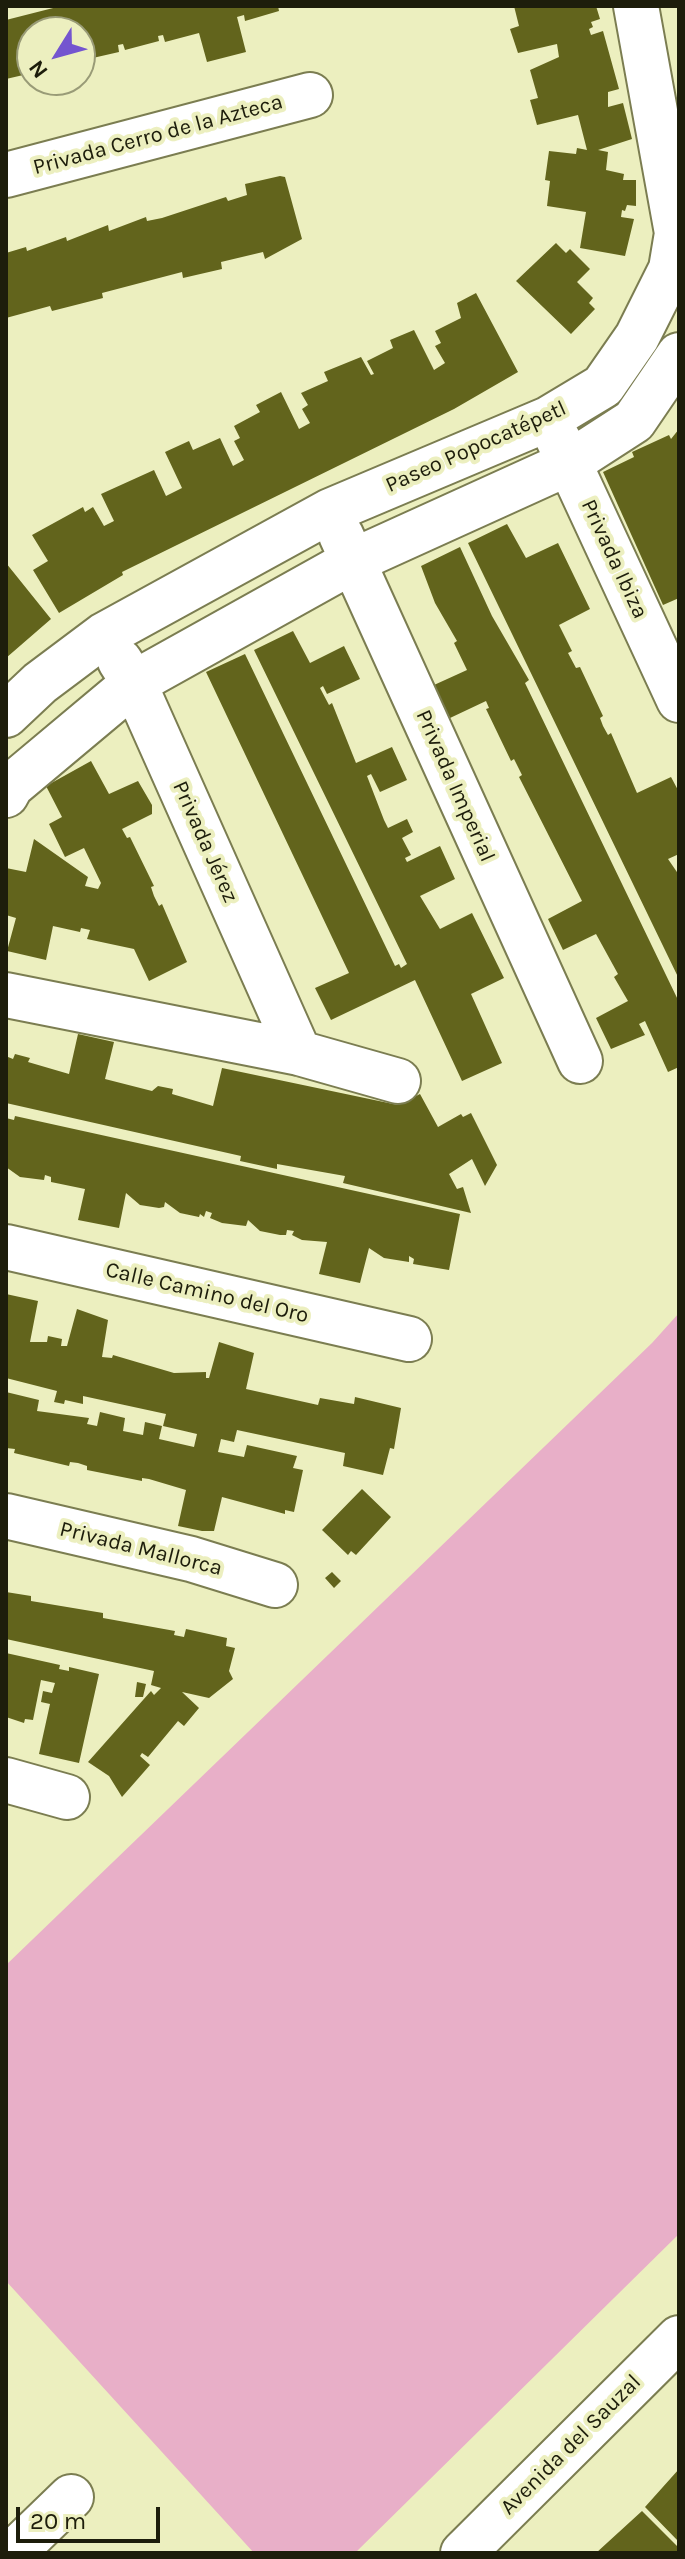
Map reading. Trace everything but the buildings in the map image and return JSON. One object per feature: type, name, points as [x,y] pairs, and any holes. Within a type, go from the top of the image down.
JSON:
[{"type":"street","name":"Paseo Popocatépetl","points":[[6,715],[40,683],[104,635],[330,511],[548,419],[603,386],[637,337],[671,269],[678,233],[642,8]]},
{"type":"street","name":"Privada Cerro de la Azteca","points":[[6,175],[310,95]]},
{"type":"street","points":[[6,795],[11,786],[134,683],[353,561],[569,463],[634,421],[679,355]]},
{"type":"street","name":"Privada Ibiza","points":[[548,419],[679,700]]},
{"type":"street","name":"Privada Imperial","points":[[330,511],[580,1061]]},
{"type":"street","name":"Privada Jérez","points":[[104,635],[134,683],[299,1053]]},
{"type":"street","points":[[6,995],[299,1053],[398,1081]]},
{"type":"street","name":"Calle Camino del Oro","points":[[6,1247],[409,1339]]},
{"type":"street","name":"Privada Mallorca","points":[[6,1516],[191,1559],[275,1585]]},
{"type":"street","points":[[6,1780],[67,1797]]},
{"type":"street","name":"Avenida del Sauzal","points":[[463,2553],[679,2338]]},
{"type":"street","points":[[13,2553],[71,2497]]},
{"type":"shaded area","points":[[679,1313],[679,2234],[355,2553],[254,2553],[6,2281],[6,1965],[652,1343]]}]
